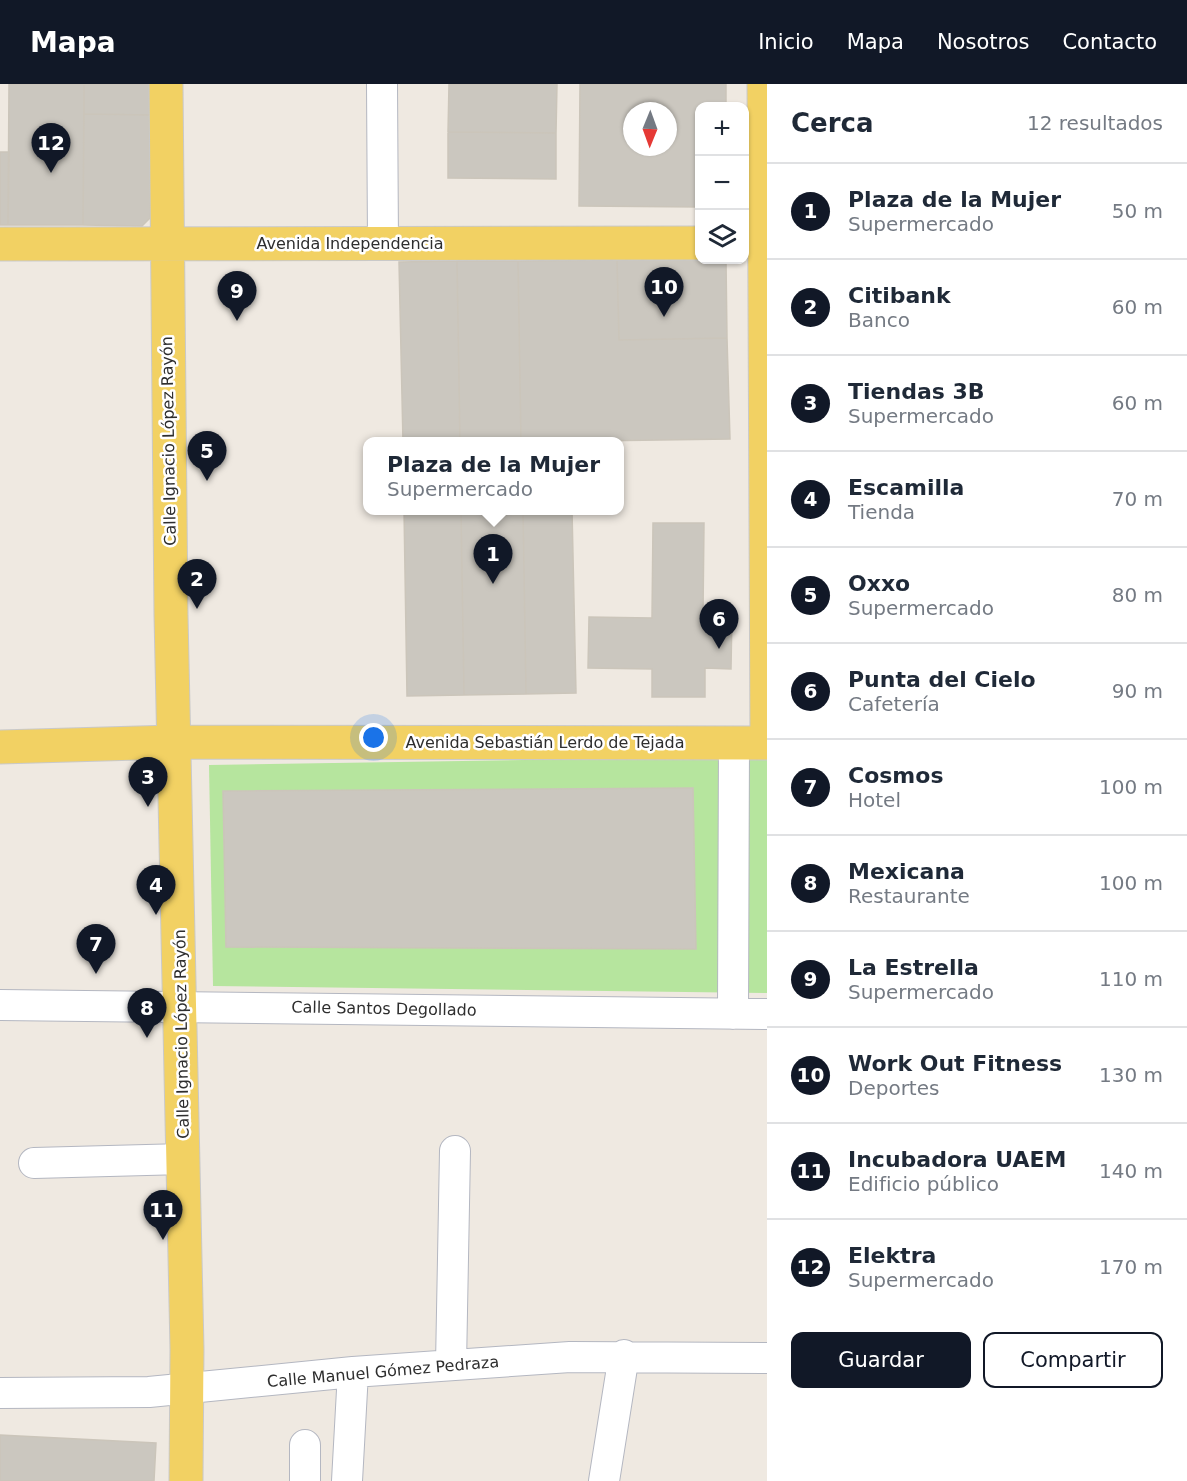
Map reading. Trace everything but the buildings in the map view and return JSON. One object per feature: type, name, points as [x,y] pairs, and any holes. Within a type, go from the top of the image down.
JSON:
[{"type":"main road","name":"Calle Ignacio López Rayón","points":[[166,84],[173,742],[188,1389],[186,1481]]},
{"type":"main road","points":[[764,84],[759,243],[767,743]]},
{"type":"main road","name":"Avenida Independencia","points":[[0,244],[695,243]]},
{"type":"main road","name":"Avenida Sebastián Lerdo de Tejada","points":[[0,747],[173,742],[767,743]]},
{"type":"street","points":[[382,84],[383,243]]},
{"type":"street","points":[[733,1014],[734,742]]},
{"type":"street","name":"Calle Santos Degollado","points":[[0,1005],[180,1005],[767,1014]]},
{"type":"street","points":[[451,1365],[455,1151]]},
{"type":"street","points":[[34,1162],[184,1159]]},
{"type":"street","points":[[604,1481],[624,1355]]},
{"type":"street","name":"Calle Manuel Gómez Pedraza","points":[[0,1393],[92,1394],[188,1389],[353,1372],[624,1355],[767,1358]]},
{"type":"street","points":[[347,1481],[353,1372]]},
{"type":"street","points":[[305,1445],[305,1481]]},
{"type":"green space","points":[[767,756],[767,993],[213,986],[209,765]]},
{"type":"place","name":"Elektra","points":[[51,173]]},
{"type":"place","name":"Work Out Fitness","points":[[664,317]]},
{"type":"place","name":"La Estrella","points":[[237,321]]},
{"type":"place","name":"Oxxo","points":[[207,481]]},
{"type":"place","name":"Plaza de la Mujer","points":[[493,584]]},
{"type":"place","name":"Citibank","points":[[197,609]]},
{"type":"place","name":"Punta del Cielo","points":[[719,649]]},
{"type":"place","name":"Tiendas 3B","points":[[148,807]]},
{"type":"place","name":"Escamilla","points":[[156,915]]},
{"type":"place","name":"Cosmos","points":[[96,974]]},
{"type":"place","name":"Mexicana","points":[[147,1038]]},
{"type":"place","name":"Incubadora UAEM","points":[[163,1240]]}]
